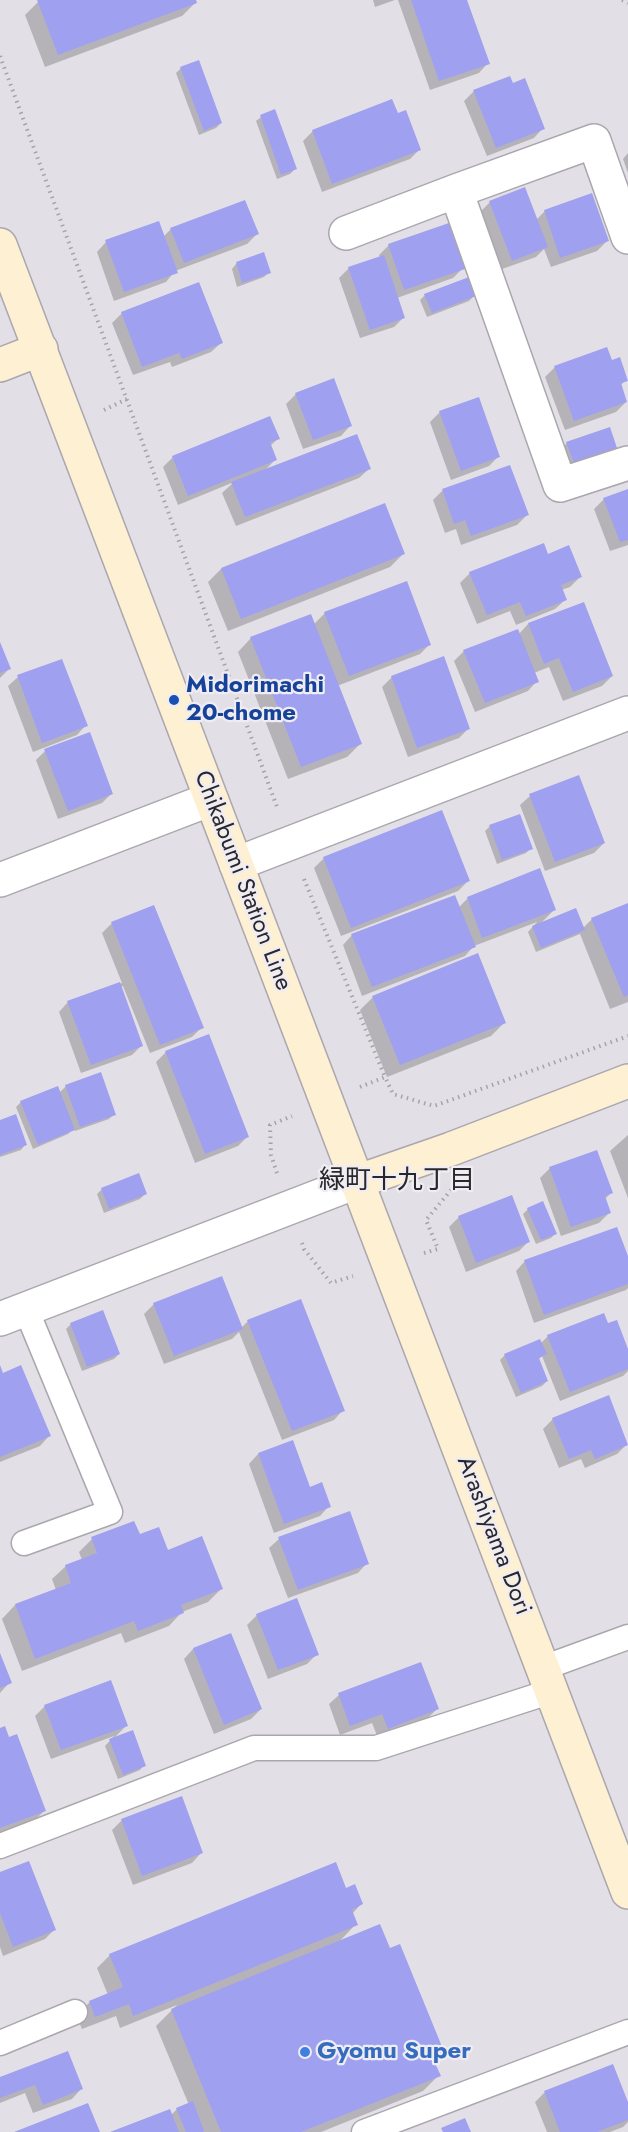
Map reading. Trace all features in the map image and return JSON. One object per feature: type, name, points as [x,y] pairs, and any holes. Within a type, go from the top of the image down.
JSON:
[{"type":"main road","name":"Chikabumi Station Line","points":[[0,244],[356,1182]]},
{"type":"main road","points":[[0,365],[41,349]]},
{"type":"main road","points":[[356,1182],[451,1149],[628,1081]]},
{"type":"main road","name":"Arashiyama Dori","points":[[356,1182],[628,1892]]},
{"type":"street","points":[[346,233],[594,141],[628,237]]},
{"type":"street","points":[[456,191],[560,485],[628,463]]},
{"type":"street","points":[[236,864],[628,713]]},
{"type":"street","points":[[0,880],[211,799]]},
{"type":"street","points":[[13,1314],[356,1182]]},
{"type":"lane","points":[[13,1314],[110,1512],[24,1543]]},
{"type":"lane","points":[[0,1846],[254,1748],[376,1748],[547,1679],[628,1637]]},
{"type":"lane","points":[[0,2043],[75,2012]]},
{"type":"lane","points":[[364,2132],[628,2032]]},
{"type":"path","points":[[622,0],[628,3]]},
{"type":"path","points":[[0,56],[289,842],[385,1077]]},
{"type":"path","points":[[434,1106],[628,1036]]},
{"type":"building","points":[[37,0],[196,0],[197,3],[58,55]]},
{"type":"building","points":[[411,0],[467,0],[490,64],[439,81]]},
{"type":"building","points":[[199,60],[222,123],[204,131],[180,67]]},
{"type":"building","points":[[510,76],[513,83],[525,78],[545,129],[496,148],[473,90]]},
{"type":"building","points":[[392,99],[398,113],[406,110],[421,150],[332,184],[312,130]]},
{"type":"building","points":[[275,109],[297,169],[281,175],[260,115]]},
{"type":"building","points":[[525,187],[548,247],[512,261],[489,201]]},
{"type":"building","points":[[592,193],[609,241],[560,258],[544,210]]},
{"type":"building","points":[[245,200],[259,234],[184,263],[170,228]]},
{"type":"building","points":[[159,221],[178,273],[124,292],[105,240]]},
{"type":"building","points":[[449,223],[465,269],[404,290],[388,244]]},
{"type":"building","points":[[264,252],[271,273],[242,283],[236,262]]},
{"type":"building","points":[[384,255],[405,318],[370,330],[348,267]]},
{"type":"building","points":[[469,277],[476,296],[432,313],[424,294]]},
{"type":"building","points":[[199,282],[223,343],[182,359],[179,353],[142,367],[121,312]]},
{"type":"building","points":[[607,347],[612,360],[620,357],[628,381],[621,383],[627,402],[574,421],[554,366]]},
{"type":"building","points":[[334,378],[352,426],[313,440],[295,393]]},
{"type":"building","points":[[479,397],[500,457],[461,471],[439,411]]},
{"type":"building","points":[[270,416],[280,439],[270,442],[277,460],[188,496],[172,456]]},
{"type":"building","points":[[610,427],[618,451],[575,466],[566,442]]},
{"type":"building","points":[[357,434],[371,469],[245,517],[231,482]]},
{"type":"building","points":[[510,465],[529,515],[471,536],[465,520],[454,524],[442,489]]},
{"type":"building","points":[[628,489],[628,540],[620,542],[603,498]]},
{"type":"building","points":[[385,503],[405,554],[241,619],[221,568]]},
{"type":"building","points":[[544,543],[548,554],[569,545],[582,577],[561,585],[567,600],[526,616],[520,602],[487,615],[469,572]]},
{"type":"building","points":[[407,581],[431,645],[349,676],[324,612]]},
{"type":"building","points":[[584,602],[613,676],[573,692],[559,658],[544,664],[528,623]]},
{"type":"building","points":[[311,614],[362,744],[301,767],[250,637]]},
{"type":"building","points":[[518,629],[539,682],[485,703],[463,650]]},
{"type":"building","points":[[0,642],[11,669],[0,673]]},
{"type":"building","points":[[444,656],[470,729],[417,748],[391,676]]},
{"type":"building","points":[[62,659],[88,726],[42,743],[17,675]]},
{"type":"building","points":[[90,732],[113,794],[68,811],[44,749]]},
{"type":"building","points":[[579,775],[605,843],[555,862],[529,794]]},
{"type":"building","points":[[442,810],[470,881],[351,928],[323,857]]},
{"type":"building","points":[[520,814],[533,849],[502,860],[489,825]]},
{"type":"building","points":[[540,868],[556,910],[482,938],[467,897]]},
{"type":"building","points":[[455,895],[476,947],[372,987],[351,934]]},
{"type":"building","points":[[628,903],[628,995],[624,997],[591,918]]},
{"type":"building","points":[[154,905],[204,1028],[160,1045],[111,922]]},
{"type":"building","points":[[576,908],[585,930],[541,948],[532,926]]},
{"type":"building","points":[[478,953],[506,1023],[400,1065],[372,996]]},
{"type":"building","points":[[120,982],[143,1046],[91,1065],[67,1001]]},
{"type":"building","points":[[209,1034],[249,1137],[205,1154],[165,1051]]},
{"type":"building","points":[[101,1072],[116,1115],[80,1127],[65,1085]]},
{"type":"building","points":[[58,1086],[75,1130],[38,1145],[20,1101]]},
{"type":"building","points":[[16,1114],[27,1145],[0,1155],[0,1120]]},
{"type":"building","points":[[597,1150],[613,1193],[605,1196],[611,1213],[571,1227],[549,1167]]},
{"type":"building","points":[[139,1173],[147,1194],[109,1209],[101,1188]]},
{"type":"building","points":[[512,1195],[530,1242],[476,1263],[458,1216]]},
{"type":"building","points":[[543,1201],[557,1234],[541,1240],[527,1208]]},
{"type":"building","points":[[617,1227],[628,1256],[628,1284],[544,1315],[524,1260]]},
{"type":"building","points":[[222,1276],[243,1329],[174,1356],[153,1303]]},
{"type":"building","points":[[301,1299],[345,1411],[292,1431],[247,1320]]},
{"type":"building","points":[[103,1310],[120,1354],[87,1367],[70,1323]]},
{"type":"building","points":[[604,1313],[608,1323],[617,1320],[628,1349],[628,1369],[570,1392],[547,1335]]},
{"type":"building","points":[[540,1339],[547,1354],[539,1358],[548,1381],[521,1393],[504,1354]]},
{"type":"building","points":[[0,1365],[3,1373],[21,1365],[51,1436],[0,1457]]},
{"type":"building","points":[[609,1395],[628,1445],[595,1459],[591,1450],[569,1459],[552,1418]]},
{"type":"building","points":[[293,1440],[310,1487],[322,1482],[331,1507],[284,1524],[258,1453]]},
{"type":"building","points":[[350,1511],[369,1564],[298,1590],[278,1537]]},
{"type":"building","points":[[134,1521],[140,1534],[159,1527],[168,1550],[202,1536],[223,1589],[181,1605],[184,1613],[138,1631],[134,1621],[35,1659],[15,1604],[71,1583],[65,1565],[97,1553],[91,1537]]},
{"type":"building","points":[[297,1598],[319,1655],[278,1670],[256,1614]]},
{"type":"building","points":[[231,1633],[262,1709],[224,1725],[193,1648]]},
{"type":"building","points":[[0,1653],[12,1683],[0,1688]]},
{"type":"building","points":[[421,1662],[439,1709],[388,1729],[382,1714],[350,1726],[338,1693]]},
{"type":"building","points":[[111,1680],[128,1726],[61,1750],[44,1705]]},
{"type":"building","points":[[5,1726],[9,1737],[17,1734],[46,1811],[0,1828],[0,1728]]},
{"type":"building","points":[[133,1730],[146,1766],[123,1775],[109,1739]]},
{"type":"building","points":[[182,1796],[203,1853],[142,1876],[121,1819]]},
{"type":"building","points":[[29,1861],[56,1930],[13,1947],[0,1913],[0,1872]]},
{"type":"building","points":[[336,1862],[346,1888],[355,1884],[363,1904],[352,1910],[358,1925],[133,2016],[129,2004],[95,2017],[89,2001],[123,1987],[109,1954]]},
{"type":"building","points":[[380,1924],[390,1948],[400,1944],[445,2054],[433,2059],[441,2076],[301,2132],[221,2132],[171,2009]]},
{"type":"building","points":[[68,2051],[83,2089],[43,2105],[35,2085],[0,2098],[0,2077]]},
{"type":"building","points":[[613,2064],[628,2102],[628,2120],[597,2132],[560,2132],[544,2091]]},
{"type":"building","points":[[193,2101],[203,2132],[186,2132],[176,2108]]},
{"type":"building","points":[[88,2103],[100,2132],[14,2132]]},
{"type":"building","points":[[170,2109],[179,2132],[110,2132]]},
{"type":"building","points":[[465,2118],[471,2132],[443,2132],[441,2128]]},
{"type":"place","name":"Midorimachi 20-chome","points":[[174,700]]},
{"type":"place","name":"Gyomu Super","points":[[305,2052]]},
{"type":"district","name":"緑町十九丁目","points":[[397,1182]]}]
